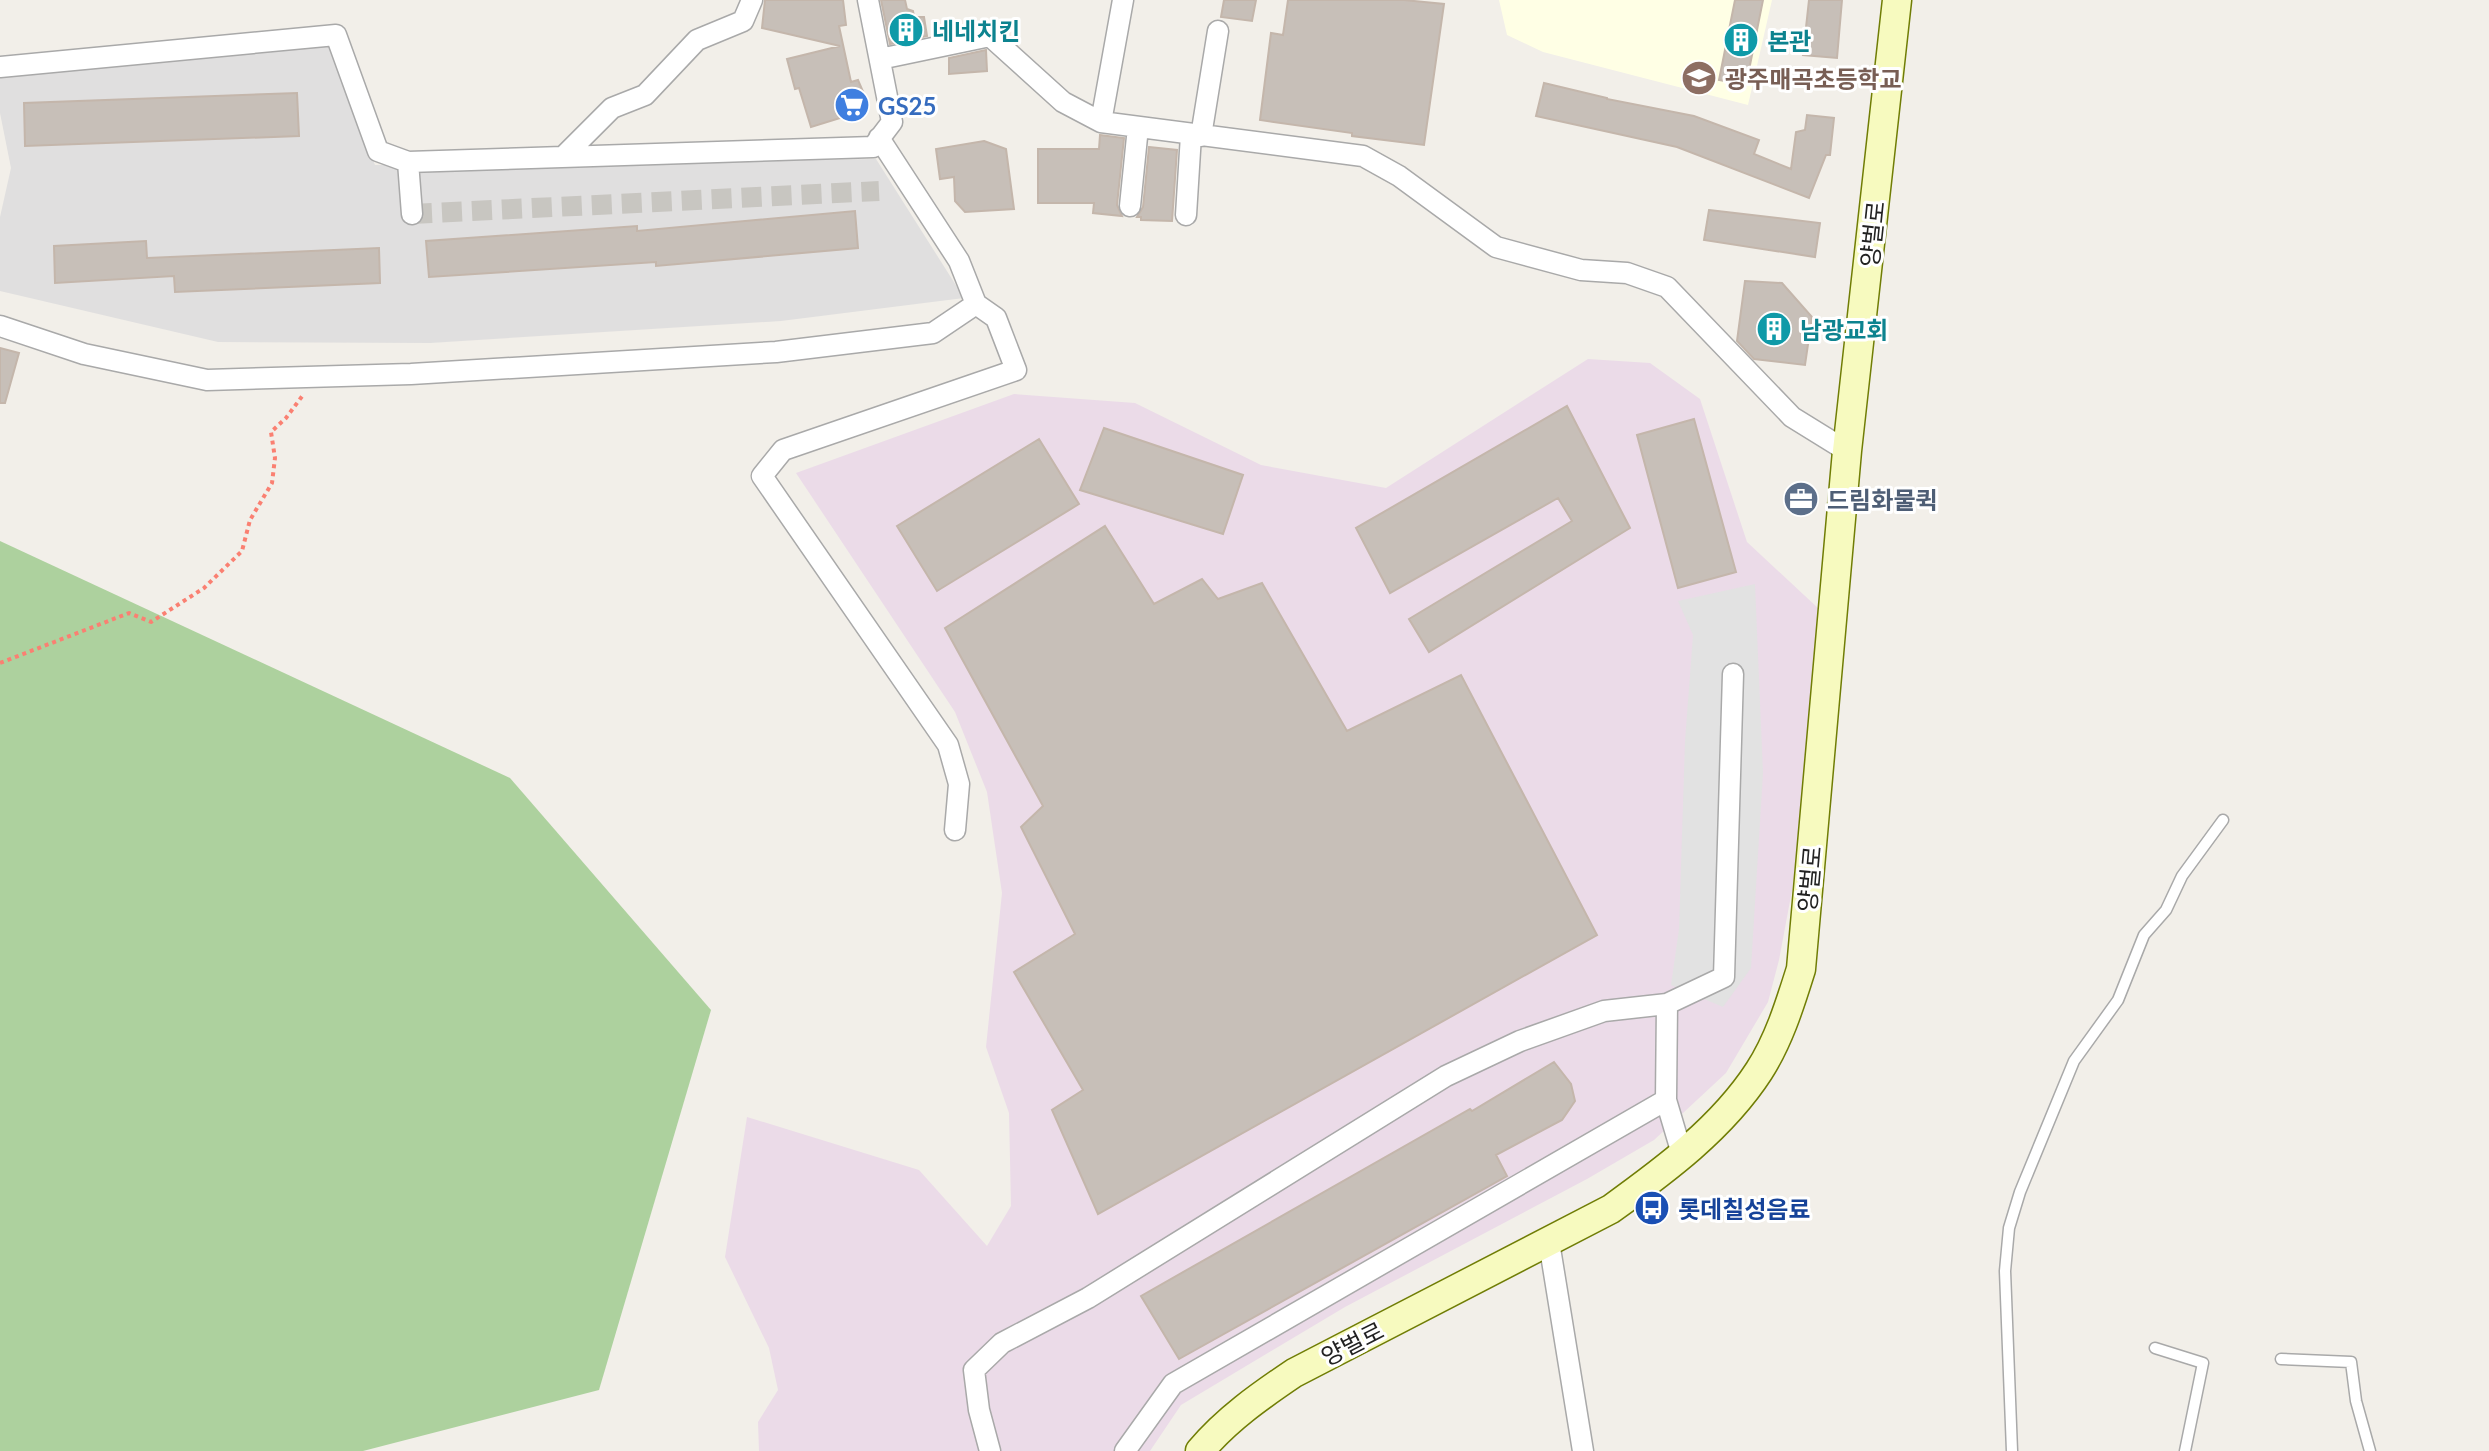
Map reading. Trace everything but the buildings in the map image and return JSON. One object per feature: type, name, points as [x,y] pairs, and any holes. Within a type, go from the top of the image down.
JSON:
[{"type":"street","points":[[563,157],[612,108],[645,95],[697,40],[743,21],[752,0]]},
{"type":"street","points":[[0,67],[336,35],[378,151],[408,162],[873,147],[892,122],[868,0]]},
{"type":"street","points":[[1101,122],[1123,0]]},
{"type":"street","name":"양벌로","points":[[1200,1451],[1229,1420],[1294,1373],[1611,1209],[1682,1154],[1732,1106],[1760,1070],[1783,1025],[1801,969],[1847,451],[1897,0]]},
{"type":"street","points":[[1186,215],[1196,135],[1218,31]]},
{"type":"street","points":[[880,59],[990,36],[1063,102],[1101,122],[1363,156],[1399,176],[1496,247],[1581,270],[1627,273],[1667,287],[1792,417],[1847,451]]},
{"type":"street","points":[[1130,206],[1138,127]]},
{"type":"street","points":[[879,138],[959,261],[976,304],[996,318],[1016,370],[783,450],[762,476],[948,745],[959,784],[955,830]]},
{"type":"street","points":[[408,162],[412,214]]},
{"type":"street","points":[[0,326],[84,354],[207,380],[411,374],[776,352],[933,333],[976,304]]},
{"type":"street","points":[[990,1451],[979,1410],[974,1370],[1002,1343],[1088,1298],[1446,1076],[1520,1041],[1604,1011],[1667,1004],[1724,977],[1733,674]]},
{"type":"street","points":[[1667,1004],[1666,1100],[1682,1154]]},
{"type":"street","points":[[1125,1451],[1173,1384],[1666,1100]]},
{"type":"street","points":[[1549,1242],[1583,1451]]},
{"type":"lane","points":[[2012,1451],[2005,1271],[2009,1228],[2020,1192],[2074,1061],[2118,1000],[2144,935],[2166,910],[2182,876],[2223,820]]},
{"type":"lane","points":[[2155,1348],[2203,1363],[2185,1451]]},
{"type":"lane","points":[[2281,1359],[2351,1362],[2356,1401],[2370,1451]]},
{"type":"path","points":[[0,663],[129,613],[151,622],[204,588],[242,551],[250,520],[272,483],[275,458],[271,432],[307,390]]},
{"type":"shaded area","name":"광주매곡초등학교","points":[[1499,0],[1772,0],[1748,105],[1543,52],[1507,35]]},
{"type":"shaded area","points":[[325,36],[375,165],[876,159],[964,298],[781,321],[430,343],[218,342],[0,291],[0,217],[11,168],[0,113],[0,67]]},
{"type":"shaded area","points":[[1588,359],[1650,363],[1700,399],[1747,542],[1819,609],[1793,885],[1779,960],[1768,1002],[1726,1073],[1654,1140],[1587,1179],[1345,1307],[1181,1405],[1150,1451],[759,1451],[758,1422],[778,1390],[769,1348],[725,1257],[747,1117],[919,1170],[987,1246],[1011,1206],[1009,1113],[986,1047],[1002,893],[987,792],[955,712],[796,473],[1014,394],[1135,403],[1261,465],[1386,488]]},
{"type":"shaded area","points":[[1755,584],[1763,773],[1751,968],[1723,1007],[1671,985],[1679,929],[1685,741],[1693,635],[1678,601]]},
{"type":"green space","points":[[0,541],[510,778],[711,1010],[599,1390],[363,1451],[0,1451]]},
{"type":"tunnel","points":[[412,214],[879,191]]},
{"type":"place","name":"네네치킨","points":[[906,30]]},
{"type":"place","name":"본관","points":[[1741,40]]},
{"type":"place","name":"광주매곡초등학교","points":[[1699,78]]},
{"type":"place","name":"GS25","points":[[852,105]]},
{"type":"place","name":"남광교회","points":[[1774,329]]},
{"type":"place","name":"드림화물퀵","points":[[1801,499]]},
{"type":"place","name":"롯데칠성음료","points":[[1652,1208]]}]
